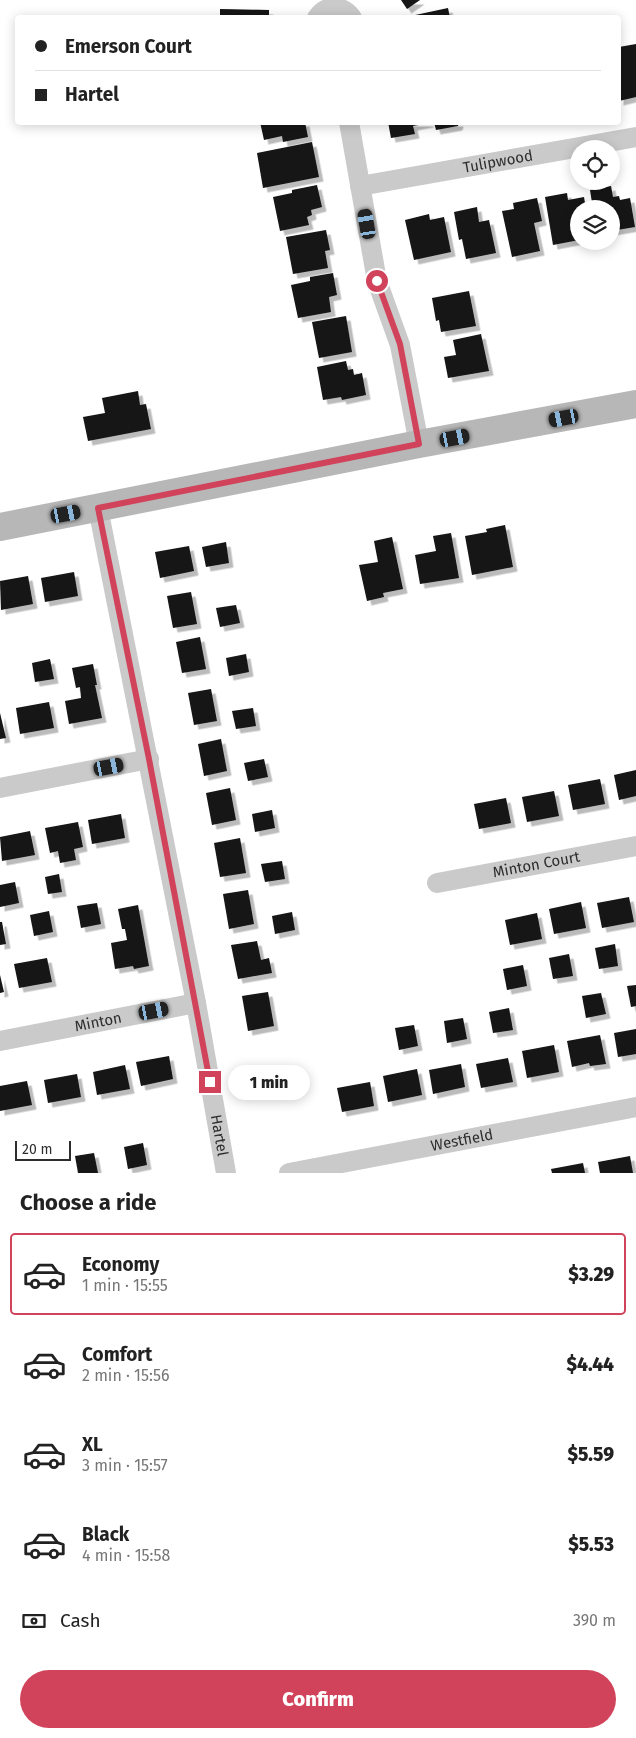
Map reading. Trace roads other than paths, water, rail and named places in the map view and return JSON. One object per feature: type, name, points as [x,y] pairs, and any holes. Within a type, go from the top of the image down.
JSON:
[{"type":"street","points":[[320,15],[324,10],[336,8],[343,9],[349,15]]},
{"type":"street","points":[[350,125],[377,281],[400,344],[419,444]]},
{"type":"street","name":"Tulipwood","points":[[360,186],[636,137]]},
{"type":"street","points":[[0,527],[419,444],[636,404]]},
{"type":"street","name":"Hartel","points":[[98,508],[196,1003],[226,1173]]},
{"type":"street","points":[[0,788],[149,759]]},
{"type":"street","name":"Minton Court","points":[[437,884],[636,846]]},
{"type":"street","name":"Minton","points":[[0,1041],[196,1003]]},
{"type":"street","name":"Westfield","points":[[289,1173],[636,1107]]}]
